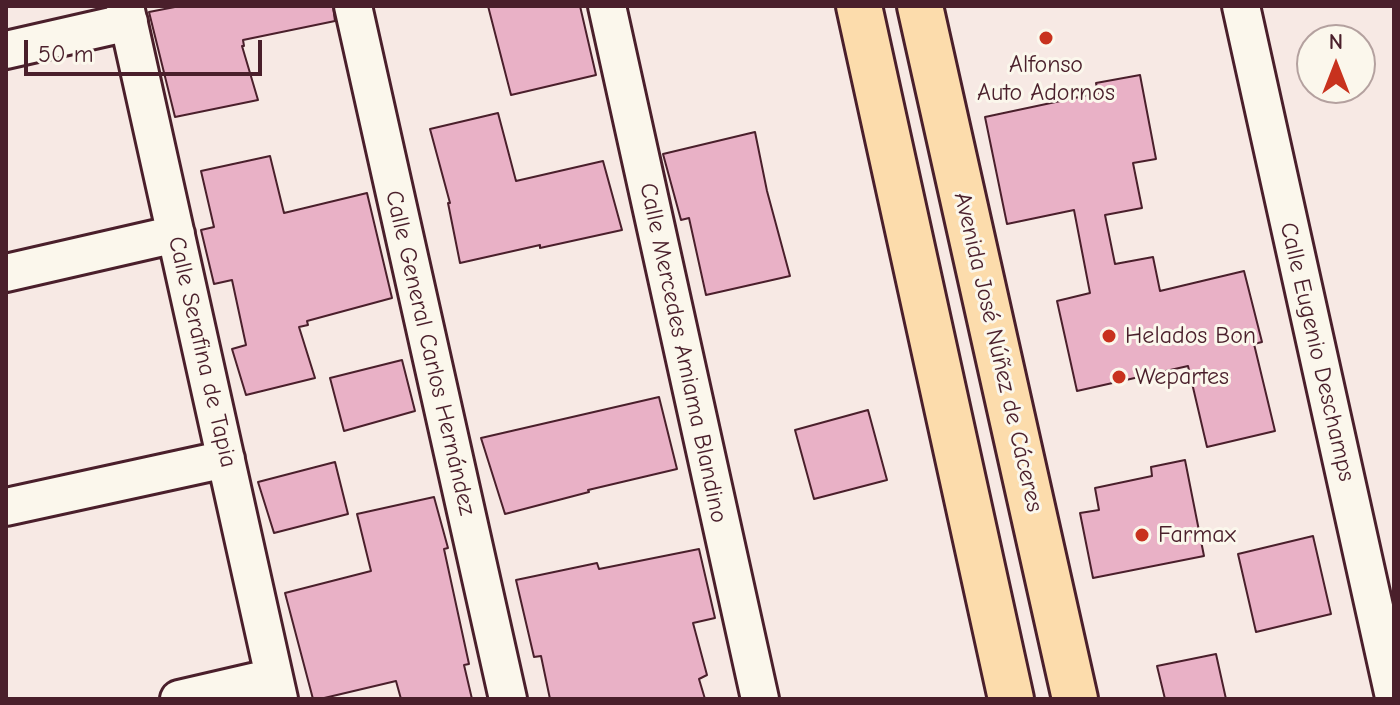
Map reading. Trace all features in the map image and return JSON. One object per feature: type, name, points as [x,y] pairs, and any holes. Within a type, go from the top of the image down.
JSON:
[{"type":"main road","points":[[859,6],[1011,699]]},
{"type":"main road","name":"Avenida José Núñez de Cáceres","points":[[920,6],[1075,699]]},
{"type":"street","name":"Calle General Carlos Hernández","points":[[353,6],[508,699]]},
{"type":"street","name":"Calle Mercedes Amiama Blandino","points":[[607,6],[760,699]]},
{"type":"street","name":"Calle Eugenio Deschamps","points":[[1241,6],[1394,697]]},
{"type":"street","points":[[6,50],[127,14]]},
{"type":"street","name":"Calle Serafina de Tapia","points":[[127,14],[276,688]]},
{"type":"street","points":[[6,273],[176,234]]},
{"type":"street","points":[[6,507],[226,459]]},
{"type":"street","points":[[179,699],[276,688]]},
{"type":"building","points":[[180,6],[333,6],[335,21],[243,40],[242,46],[258,100],[175,117],[149,12]]},
{"type":"building","points":[[488,6],[580,6],[596,75],[511,95]]},
{"type":"building","points":[[1140,75],[1156,159],[1133,163],[1142,208],[1105,215],[1115,264],[1153,257],[1160,291],[1244,271],[1262,342],[1254,344],[1275,431],[1207,447],[1188,366],[1077,391],[1057,301],[1090,293],[1074,210],[1007,224],[985,117],[1098,93],[1096,83]]},
{"type":"building","points":[[498,113],[516,181],[603,161],[622,230],[460,263],[450,203],[430,129]]},
{"type":"building","points":[[755,132],[790,276],[706,295],[689,218],[681,220],[663,154]]},
{"type":"building","points":[[270,156],[284,213],[367,193],[392,298],[307,321],[308,325],[299,327],[315,378],[246,395],[232,349],[246,345],[232,280],[214,284],[201,230],[214,227],[201,171]]},
{"type":"building","points":[[402,360],[415,411],[344,431],[330,378]]},
{"type":"building","points":[[659,397],[677,469],[505,514],[481,438]]},
{"type":"building","points":[[868,410],[887,480],[814,499],[795,430]]},
{"type":"building","name":"Farmax","points":[[1185,460],[1204,556],[1093,578],[1080,513],[1099,510],[1095,488],[1152,476],[1151,467]]},
{"type":"building","points":[[335,462],[348,514],[274,533],[258,482]]},
{"type":"building","points":[[434,497],[448,548],[444,549],[469,664],[464,665],[472,699],[401,699],[396,681],[313,699],[285,593],[371,571],[357,514]]},
{"type":"building","points":[[1313,536],[1331,614],[1256,632],[1238,554]]},
{"type":"building","points":[[699,549],[715,618],[693,623],[707,675],[699,679],[705,699],[550,699],[541,656],[534,657],[516,580],[597,563],[599,569]]},
{"type":"building","points":[[1216,654],[1226,699],[1165,699],[1157,666]]},
{"type":"place","name":"Alfonso Auto Adornos","points":[[1046,38]]},
{"type":"place","name":"Helados Bon","points":[[1109,336]]},
{"type":"place","name":"Wepartes","points":[[1119,377]]},
{"type":"place","name":"Farmax","points":[[1142,535]]}]
